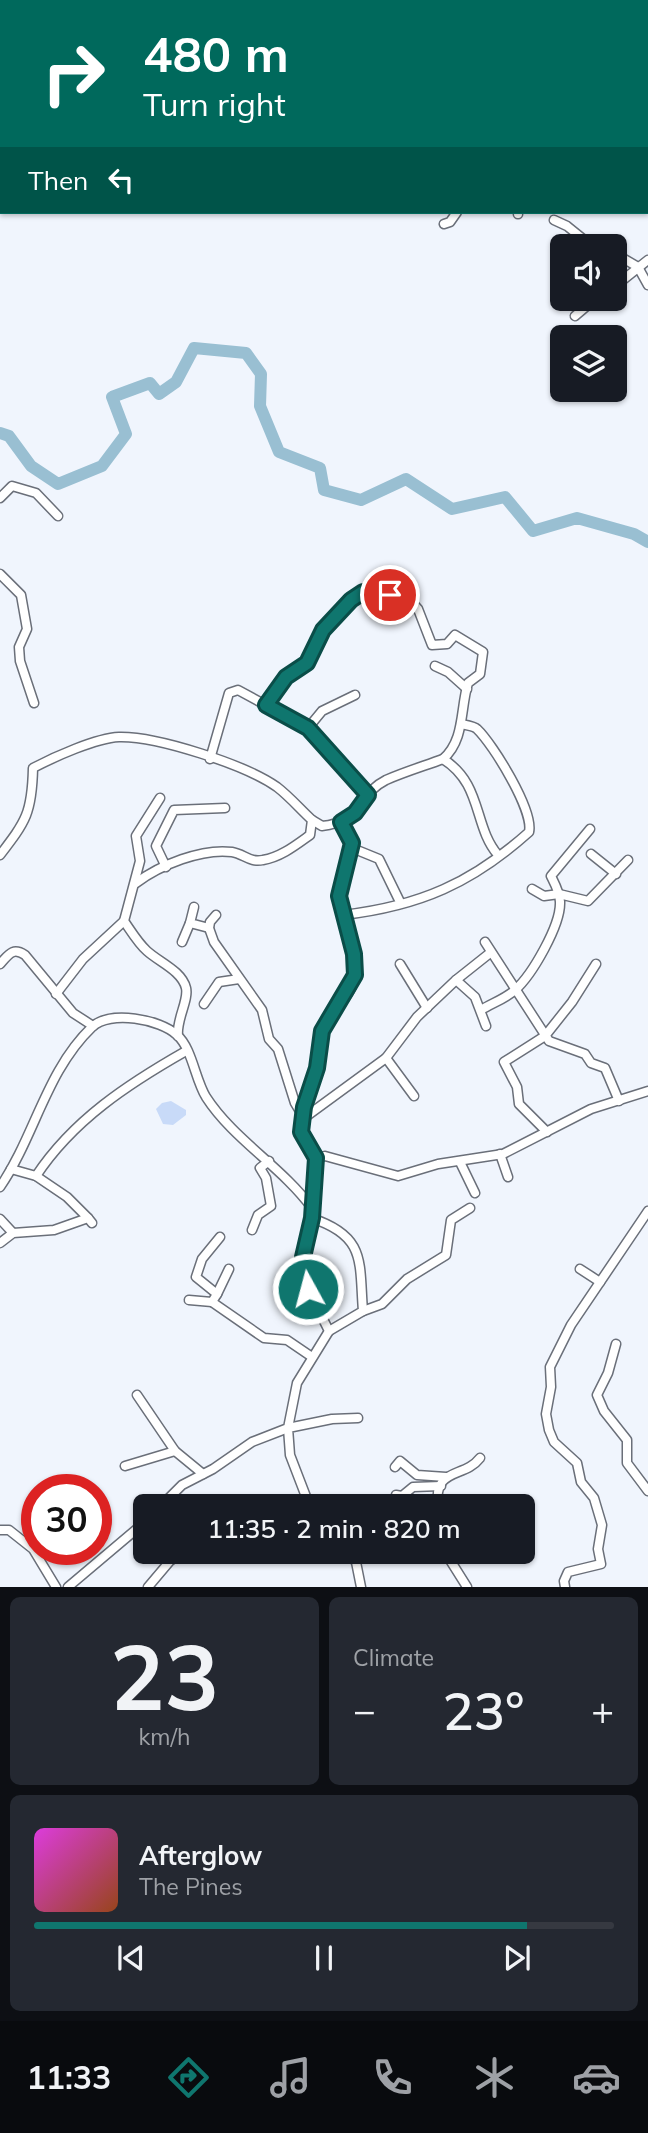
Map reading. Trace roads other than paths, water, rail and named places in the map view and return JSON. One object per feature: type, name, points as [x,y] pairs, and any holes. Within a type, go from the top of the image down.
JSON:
[{"type":"street","points":[[444,224],[450,222],[456,214]]},
{"type":"street","points":[[554,220],[577,234]]},
{"type":"street","points":[[627,276],[648,260]]},
{"type":"street","points":[[627,261],[638,267],[648,285]]},
{"type":"street","points":[[575,316],[581,311]]},
{"type":"street","points":[[0,498],[12,486],[31,491],[58,516]]},
{"type":"street","points":[[0,573],[21,595],[27,629],[19,647],[20,662],[34,703]]},
{"type":"street","points":[[0,855],[19,832],[33,799],[33,768],[57,755],[98,741],[123,737],[180,746],[265,780],[321,826],[341,822],[355,813],[368,795],[385,781],[443,759],[454,748],[467,689],[472,678],[480,674],[483,652],[455,635],[447,644],[432,645],[421,614],[409,599],[363,592],[351,600],[330,623],[307,663],[286,677],[266,705]]},
{"type":"street","points":[[435,666],[448,672],[467,689]]},
{"type":"street","points":[[210,759],[233,690],[308,728],[368,795]]},
{"type":"street","points":[[308,728],[322,711],[355,695]]},
{"type":"street","points":[[343,915],[430,897],[458,885],[478,873],[529,832],[530,826],[501,758],[477,728],[461,724]]},
{"type":"street","points":[[443,759],[455,768],[473,795],[488,839],[498,855]]},
{"type":"street","points":[[56,993],[83,959],[124,921],[136,883],[139,861],[136,836],[160,797]]},
{"type":"street","points":[[166,867],[156,846],[174,810],[225,808]]},
{"type":"street","points":[[136,883],[166,867],[202,854],[235,853],[252,861],[269,859],[310,835],[312,820]]},
{"type":"street","points":[[341,822],[352,848],[380,859],[400,902]]},
{"type":"street","points":[[481,1010],[515,990],[553,930],[559,912],[559,894],[551,876],[590,829]]},
{"type":"street","points":[[329,1331],[308,1289],[303,1257],[312,1218],[316,1158],[301,1135],[304,1107],[317,1068],[322,1031],[355,975],[354,954],[339,892],[345,862],[352,848]]},
{"type":"street","points":[[591,854],[616,874]]},
{"type":"street","points":[[532,889],[544,896],[559,894],[588,901],[628,860]]},
{"type":"street","points":[[182,942],[194,907]]},
{"type":"street","points":[[216,915],[209,928],[214,942],[261,1010],[269,1040],[278,1049],[295,1103],[304,1118]]},
{"type":"street","points":[[124,921],[148,952],[180,976],[186,986],[178,1036]]},
{"type":"street","points":[[190,923],[209,928]]},
{"type":"street","points":[[485,942],[545,1036],[552,1042],[585,1054],[591,1063],[606,1068],[619,1101]]},
{"type":"street","points":[[0,964],[12,951],[18,950],[26,955],[73,1013],[93,1026]]},
{"type":"street","points":[[304,1118],[386,1058],[427,1008],[490,953]]},
{"type":"street","points":[[400,964],[427,1008]]},
{"type":"street","points":[[547,1132],[519,1104],[517,1087],[504,1062],[545,1036],[572,1002],[596,964]]},
{"type":"street","points":[[204,1004],[219,982],[239,979]]},
{"type":"street","points":[[456,980],[468,989],[481,1010],[486,1026]]},
{"type":"street","points":[[0,1187],[11,1169],[48,1086],[93,1026],[107,1020],[140,1018],[152,1021],[178,1036],[197,1079],[219,1114],[296,1186],[312,1208]]},
{"type":"street","points":[[36,1176],[65,1138],[83,1125],[99,1105],[186,1051]]},
{"type":"street","points":[[386,1058],[414,1096]]},
{"type":"street","points":[[316,1158],[325,1156],[398,1175],[439,1164],[500,1154],[591,1109],[648,1091]]},
{"type":"street","points":[[500,1154],[508,1177]]},
{"type":"street","points":[[252,1230],[258,1215],[271,1206],[266,1178],[260,1168],[269,1161]]},
{"type":"street","points":[[460,1162],[475,1193]]},
{"type":"street","points":[[0,1243],[13,1233],[54,1230],[90,1221],[67,1197],[36,1176],[11,1169]]},
{"type":"street","points":[[305,1494],[290,1455],[288,1428],[297,1383],[312,1357],[329,1331],[363,1311],[382,1304],[408,1279],[446,1255],[451,1220],[470,1208]]},
{"type":"street","points":[[565,1587],[564,1581],[568,1572],[601,1563],[598,1549],[603,1530],[594,1498],[581,1482],[577,1463],[554,1442],[549,1430],[546,1414],[551,1387],[550,1367],[567,1330],[648,1211]]},
{"type":"street","points":[[312,1218],[329,1225],[358,1250],[363,1311]]},
{"type":"street","points":[[0,1219],[13,1233]]},
{"type":"street","points":[[217,1294],[196,1277],[202,1259],[220,1237]]},
{"type":"street","points":[[212,1302],[229,1269]]},
{"type":"street","points":[[580,1269],[600,1282]]},
{"type":"street","points":[[190,1300],[212,1302],[264,1338],[287,1340],[312,1357]]},
{"type":"street","points":[[616,1344],[597,1395],[604,1410],[627,1440],[627,1463],[648,1491]]},
{"type":"street","points":[[136,1395],[175,1451],[203,1474]]},
{"type":"street","points":[[173,1494],[182,1485],[252,1442],[288,1428],[332,1419],[358,1418]]},
{"type":"street","points":[[125,1466],[175,1451]]},
{"type":"street","points":[[437,1494],[443,1481],[456,1470],[472,1467],[480,1458]]},
{"type":"street","points":[[395,1466],[400,1461],[417,1475],[443,1481]]},
{"type":"street","points":[[404,1494],[413,1487],[443,1481]]},
{"type":"street","points":[[0,1530],[9,1530],[29,1544],[55,1587]]},
{"type":"street","points":[[68,1587],[133,1532]]},
{"type":"street","points":[[148,1587],[167,1564]]},
{"type":"street","points":[[356,1564],[361,1587]]},
{"type":"street","points":[[453,1564],[467,1587]]},
{"type":"waterway","points":[[0,433],[9,436],[31,466],[58,484],[102,466],[126,434],[112,397],[150,383],[159,394],[176,382],[194,348],[246,353],[261,374],[260,406],[279,452],[320,468],[324,490],[361,500],[406,479],[452,509],[505,497],[533,531],[577,518],[634,534],[648,542]]}]
